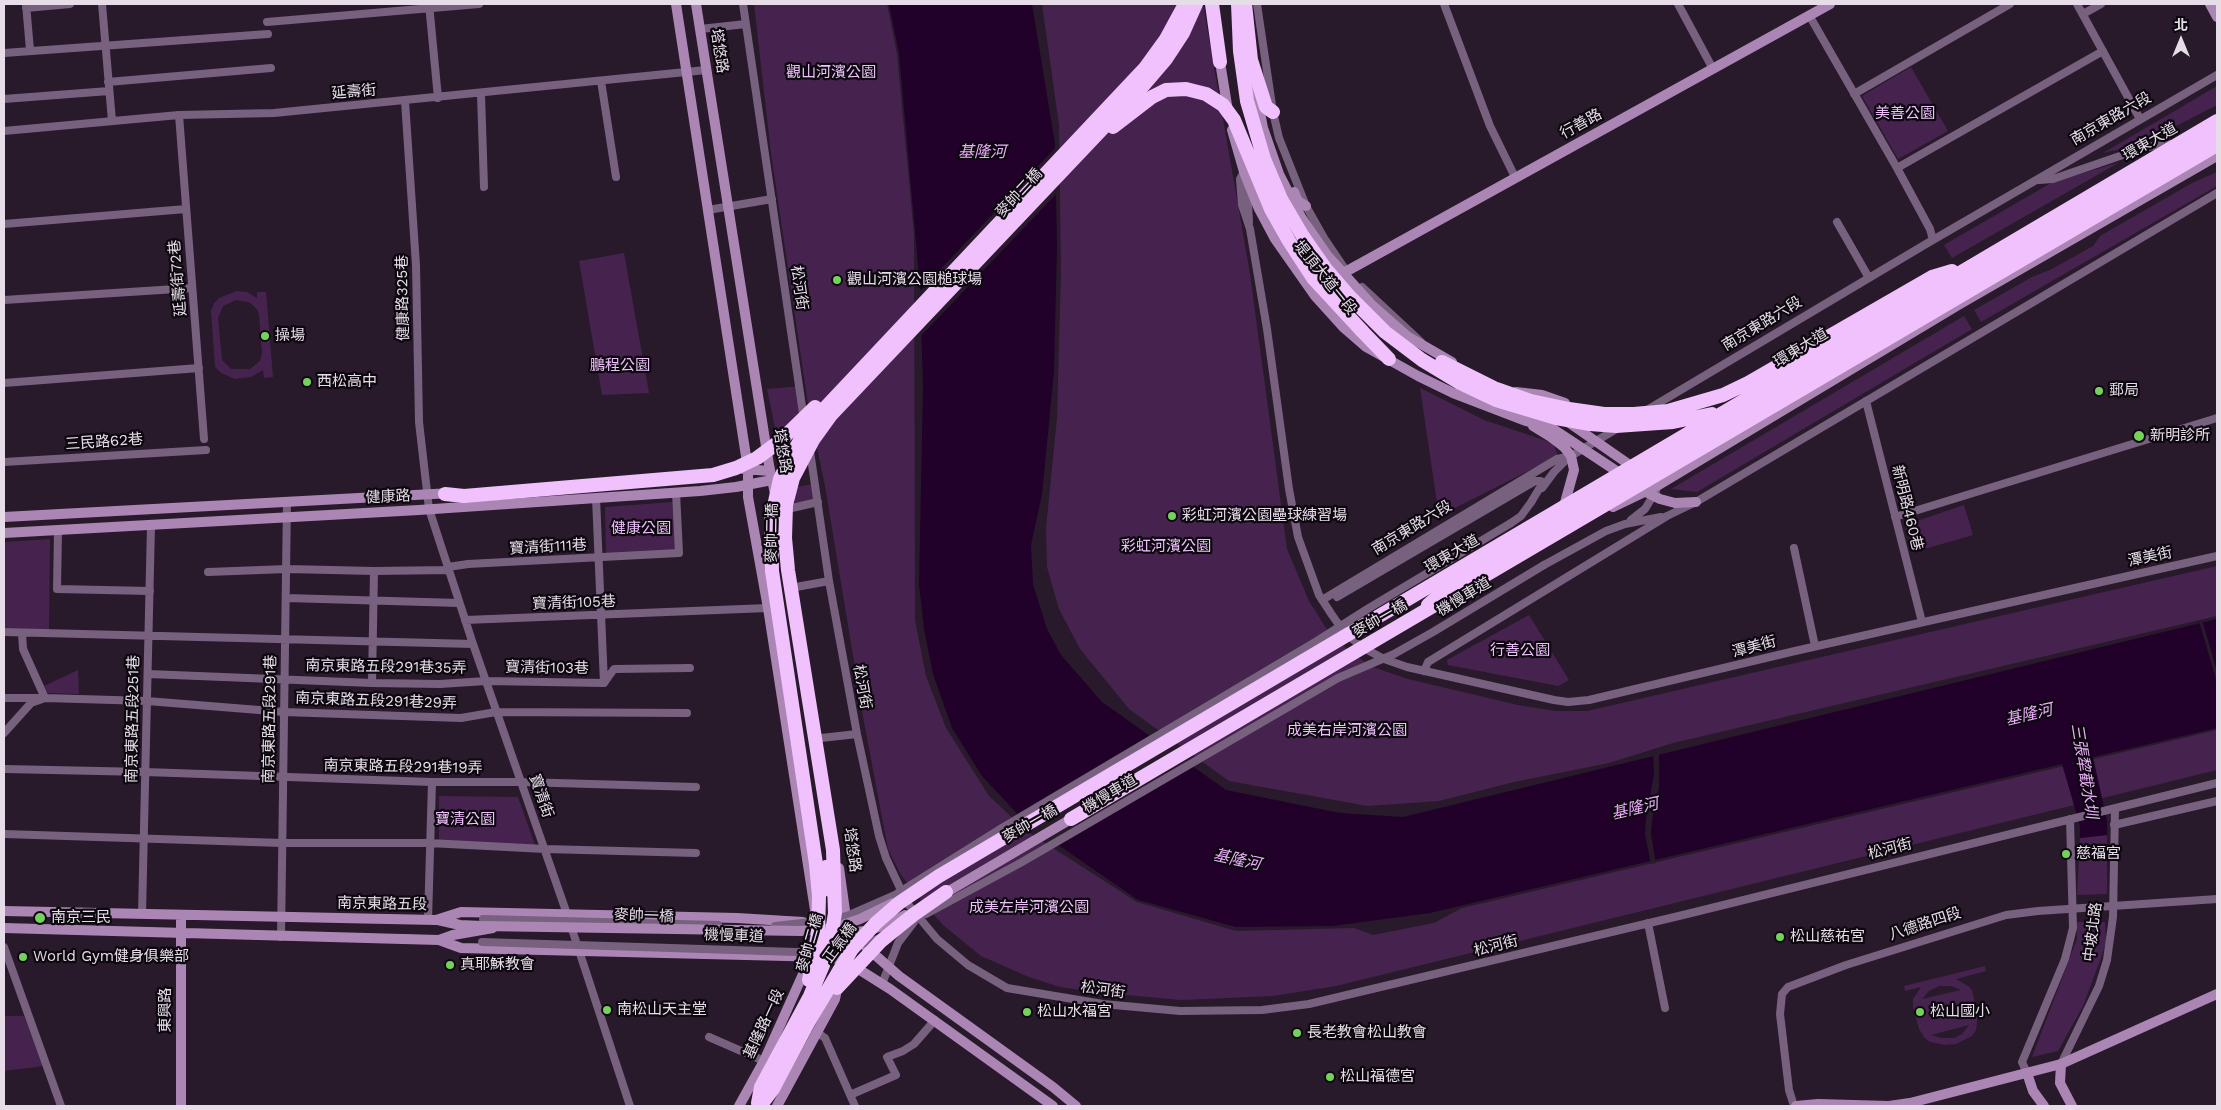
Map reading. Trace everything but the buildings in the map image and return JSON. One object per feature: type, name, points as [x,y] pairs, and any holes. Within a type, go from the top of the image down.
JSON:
[{"type":"highway","name":"麥帥二橋","points":[[758,1106],[762,1083],[789,1033],[805,995],[818,934],[819,896],[816,864],[772,571],[771,520],[778,487],[791,456],[809,425],[1145,68],[1166,39],[1185,4]]},
{"type":"highway","name":"麥帥二橋","points":[[758,1106],[761,1087],[810,996],[823,965],[831,938],[835,913],[833,850],[788,570],[783,508],[793,478],[802,458],[831,415],[1166,59],[1183,33],[1196,4]]},
{"type":"highway","name":"堤頂大道一段","points":[[1212,4],[1220,62]]},
{"type":"highway","points":[[1238,4],[1242,75],[1258,142],[1281,198],[1302,235],[1325,268],[1350,297],[1386,332],[1422,360],[1460,383],[1496,400],[1556,418],[1590,424],[1645,425],[1703,417],[1765,397],[1802,379],[2064,225],[2103,212]]},
{"type":"highway","points":[[1246,4],[1250,74],[1260,125],[1269,153],[1286,191],[1306,228],[1328,259],[1359,295],[1390,324],[1423,350],[1455,369],[1494,388],[1531,401],[1569,410],[1612,414],[1668,411],[1723,395],[1748,383],[1932,277],[1970,266]]},
{"type":"highway","name":"堤頂大道一段","points":[[1246,4],[1251,60]]},
{"type":"highway","points":[[1251,60],[1266,107],[1273,112]]},
{"type":"highway","points":[[1089,142],[1107,132],[1152,97],[1166,90],[1186,89],[1206,94],[1223,105],[1234,120],[1271,209],[1313,278],[1389,359]]},
{"type":"highway","name":"環東大道","points":[[1401,602],[2217,120]]},
{"type":"highway","points":[[1408,622],[1452,584],[2217,134]]},
{"type":"highway","points":[[1408,622],[2217,145]]},
{"type":"highway","points":[[1990,268],[2041,258]]},
{"type":"highway","points":[[1904,319],[1916,294]]},
{"type":"highway","points":[[445,494],[464,496],[713,475],[736,468],[757,458],[780,441],[823,398],[844,386]]},
{"type":"highway","points":[[783,508],[778,528],[779,556],[826,867],[831,897],[848,932]]},
{"type":"highway","points":[[1401,602],[1452,584]]},
{"type":"highway","name":"麥帥一橋","points":[[939,876],[1401,602]]},
{"type":"highway","name":"麥帥一橋","points":[[946,892],[1408,622]]},
{"type":"highway","name":"正氣橋","points":[[758,1106],[773,1089],[808,1023],[852,949],[888,912],[939,876]]},
{"type":"highway","name":"正氣橋","points":[[758,1106],[771,1092],[802,1038],[825,1004],[849,974],[881,941],[946,892]]},
{"type":"main road","points":[[676,4],[748,470],[748,497],[768,608],[818,924]]},
{"type":"main road","name":"塔悠路","points":[[696,4],[771,476],[783,508],[821,738],[848,932],[844,960]]},
{"type":"main road","name":"行善路","points":[[1347,271],[1830,4]]},
{"type":"main road","points":[[2210,4],[2217,17]]},
{"type":"main road","name":"堤頂大道一段","points":[[1251,60],[1256,99],[1270,150],[1279,174],[1300,217],[1327,255],[1372,305],[1407,336],[1462,368],[1543,406],[1631,466],[1652,491]]},
{"type":"main road","name":"堤頂大道一段","points":[[1220,62],[1229,118],[1244,172],[1259,209],[1275,239],[1315,296],[1343,326],[1366,347],[1418,376],[1452,393],[1526,421],[1554,429],[1620,473],[1652,491]]},
{"type":"main road","points":[[1564,506],[1916,294],[2171,144],[2217,120]]},
{"type":"main road","points":[[1244,172],[1258,156],[1270,150],[1281,162],[1298,200],[1306,206]]},
{"type":"main road","points":[[1652,491],[2041,258],[2217,156]]},
{"type":"main road","points":[[1513,391],[1542,395],[1583,410],[1605,413],[1626,413],[1649,409]]},
{"type":"main road","points":[[1526,421],[1556,440],[1571,456],[1574,470],[1564,506]]},
{"type":"main road","points":[[698,470],[700,490]]},
{"type":"main road","name":"健康路","points":[[4,516],[445,494],[465,490],[698,470],[748,470],[771,476]]},
{"type":"main road","name":"健康路","points":[[4,533],[287,518],[596,498],[748,485],[771,476]]},
{"type":"main road","points":[[1652,491],[1675,503],[1696,502]]},
{"type":"main road","name":"麥帥一橋","points":[[438,940],[453,935],[495,928],[825,936],[865,931],[888,924],[1528,550],[1572,526],[1652,491]]},
{"type":"main road","name":"麥帥一橋","points":[[432,920],[460,925],[482,922],[763,932],[834,928],[860,919],[888,906],[1564,506]]},
{"type":"main road","name":"南京東路五段","points":[[4,911],[432,920],[461,912],[567,914],[778,920],[818,924],[848,932]]},
{"type":"main road","name":"東興路","points":[[181,915],[181,1106]]},
{"type":"main road","name":"基隆路一段","points":[[739,1106],[764,1061],[811,956],[818,924]]},
{"type":"main road","points":[[4,928],[438,940],[461,948],[811,956],[844,960],[935,1020],[1053,1106]]},
{"type":"main road","points":[[848,932],[889,967],[1053,1087],[1076,1106]]},
{"type":"main road","points":[[758,1106],[821,994],[844,960]]},
{"type":"main road","points":[[777,1106],[835,999],[844,960]]},
{"type":"main road","name":"八德路四段","points":[[1795,1106],[1818,1104],[1907,1105],[2061,1064],[2217,994]]},
{"type":"main road","name":"中坡北路","points":[[2061,1064],[2060,1083],[2072,1106]]},
{"type":"main road","name":"中坡北路","points":[[2027,1073],[2033,1090],[2044,1106]]},
{"type":"street","points":[[30,50],[26,6],[70,4]]},
{"type":"street","points":[[102,4],[112,121]]},
{"type":"street","points":[[267,22],[429,6],[479,4]]},
{"type":"street","name":"松河街","points":[[743,4],[829,581],[857,734],[879,836],[886,858],[907,903],[919,918],[937,939],[968,965],[1007,988],[1103,1004],[1210,1012],[1262,1010],[1331,1000],[2217,783]]},
{"type":"street","name":"堤頂大道一段","points":[[1257,4],[1273,112],[1285,154],[1306,206],[1347,271],[1424,346]]},
{"type":"street","points":[[1444,4],[1487,118],[1515,177]]},
{"type":"street","points":[[1678,4],[1713,69]]},
{"type":"street","points":[[1854,94],[2010,4]]},
{"type":"street","points":[[2077,4],[2140,119]]},
{"type":"street","points":[[2082,14],[2101,4]]},
{"type":"street","points":[[429,6],[438,98]]},
{"type":"street","points":[[1809,15],[1897,168],[1930,229],[1933,240]]},
{"type":"street","points":[[700,30],[746,24]]},
{"type":"street","points":[[4,53],[106,44],[268,34]]},
{"type":"street","points":[[1897,168],[2103,51]]},
{"type":"street","points":[[108,82],[271,68]]},
{"type":"street","name":"延壽街","points":[[4,131],[179,115],[258,114],[480,94],[706,70]]},
{"type":"street","name":"南京東路六段","points":[[1323,602],[1557,459],[1571,456],[1933,240],[2217,74]]},
{"type":"street","points":[[602,82],[616,177]]},
{"type":"street","points":[[4,99],[109,91]]},
{"type":"street","points":[[480,94],[484,187]]},
{"type":"street","name":"健康路325巷","points":[[405,101],[416,265],[419,422],[427,494]]},
{"type":"street","name":"延壽街72巷","points":[[179,115],[204,439]]},
{"type":"street","points":[[2035,180],[2052,179],[2146,146],[2171,144]]},
{"type":"street","name":"潭美街","points":[[1244,172],[1250,229],[1267,329],[1292,512],[1304,558],[1323,602],[1344,632],[1362,646],[1384,659],[1424,671],[1568,702],[1589,700],[1815,646],[2217,556]]},
{"type":"street","points":[[1424,671],[1428,662],[1667,516],[1696,502],[2217,193]]},
{"type":"street","points":[[708,210],[772,199]]},
{"type":"street","points":[[4,224],[186,209]]},
{"type":"street","points":[[1837,222],[1870,278]]},
{"type":"street","points":[[4,300],[192,288]]},
{"type":"street","points":[[4,382],[199,368]]},
{"type":"street","name":"新明路460巷","points":[[1866,401],[1922,622]]},
{"type":"street","points":[[1895,517],[2217,418]]},
{"type":"street","name":"三民路62巷","points":[[4,462],[206,450]]},
{"type":"street","name":"機慢車道","points":[[482,922],[777,926],[806,924],[847,916],[895,895],[1002,828],[1318,641],[1369,608],[1511,523],[1521,516],[1554,472],[1571,456]]},
{"type":"street","name":"機慢車道","points":[[1323,602],[1535,481],[1541,481],[1542,484],[1530,504]]},
{"type":"street","name":"機慢車道","points":[[1625,524],[1640,514],[1652,491]]},
{"type":"street","name":"寶清街111巷","points":[[208,572],[286,569],[374,571],[449,569],[468,564],[679,553],[676,492]]},
{"type":"street","name":"寶清街","points":[[427,494],[429,509],[459,602],[580,952],[630,1106]]},
{"type":"street","points":[[596,498],[604,683]]},
{"type":"street","name":"南京東路五段291巷","points":[[281,937],[287,501]]},
{"type":"street","points":[[783,508],[818,502]]},
{"type":"street","name":"機慢車道","points":[[482,942],[796,952],[846,949],[880,939],[1022,862],[1338,678],[1394,654],[1544,565],[1606,531],[1625,524],[1667,516]]},
{"type":"street","name":"南京東路五段251巷","points":[[142,914],[151,526]]},
{"type":"street","points":[[58,531],[57,588],[150,590]]},
{"type":"street","points":[[1794,548],[1815,646]]},
{"type":"street","points":[[372,683],[374,571]]},
{"type":"street","points":[[796,587],[829,581]]},
{"type":"street","points":[[286,598],[459,602]]},
{"type":"street","name":"寶清街105巷","points":[[465,620],[768,608]]},
{"type":"street","points":[[4,632],[473,644]]},
{"type":"street","points":[[4,733],[30,703],[45,698],[23,649],[22,633]]},
{"type":"street","name":"寶清街103巷","points":[[486,681],[604,683],[614,669],[690,668]]},
{"type":"street","name":"南京東路五段291巷35弄","points":[[148,674],[372,683],[440,684],[486,681]]},
{"type":"street","name":"南京東路五段291巷29弄","points":[[4,698],[147,701],[284,712],[461,718],[496,712],[687,713]]},
{"type":"street","points":[[821,738],[857,734]]},
{"type":"street","name":"南京東路五段291巷19弄","points":[[4,769],[696,788]]},
{"type":"street","points":[[432,782],[429,843],[432,920]]},
{"type":"street","points":[[2114,825],[2217,801]]},
{"type":"street","name":"中坡北路","points":[[2061,1064],[2104,971],[2109,948],[2114,825],[2111,809]]},
{"type":"street","name":"中坡北路","points":[[2027,1073],[2022,1062],[2070,941],[2073,928],[2075,910],[2073,818]]},
{"type":"street","points":[[4,834],[144,837],[282,843],[429,843],[545,850],[696,853]]},
{"type":"street","name":"八德路四段","points":[[1795,1106],[1789,1090],[1780,1014],[1782,994],[1788,987],[1846,966],[2006,915],[2217,899]]},
{"type":"street","points":[[882,984],[898,943],[909,926],[919,918]]},
{"type":"street","points":[[1648,923],[1665,1008]]},
{"type":"street","points":[[4,947],[61,1106]]},
{"type":"street","points":[[850,1095],[896,1075],[887,1058],[914,1044],[935,1020]]},
{"type":"street","points":[[818,1032],[825,1038],[855,1106]]},
{"type":"street","points":[[709,1037],[764,1061]]},
{"type":"green space","points":[[754,4],[887,4],[897,54],[914,235],[915,620],[926,676],[946,728],[989,796],[1028,832],[1137,902],[1236,931],[1354,928],[1373,935],[1434,923],[1462,908],[2217,730],[2217,770],[1336,986],[1273,996],[1181,1000],[1093,992],[1060,987],[1029,977],[981,956],[943,925],[920,899],[901,875],[888,849],[864,722],[825,486],[808,404],[771,153]]},
{"type":"green space","name":"彩虹河濱公園","points":[[1042,4],[1203,4],[1250,274],[1287,549],[1309,601],[1326,628],[1347,649],[1370,666],[1408,679],[1518,705],[1556,711],[1587,711],[2217,566],[2217,616],[1673,743],[1609,763],[1514,782],[1439,801],[1368,806],[1229,781],[1129,709],[1080,649],[1059,609],[1047,567],[1046,528],[1057,418],[1061,272],[1059,125]]},
{"type":"green space","name":"美善公園","points":[[1911,67],[1948,131],[1898,159],[1862,96]]},
{"type":"green space","points":[[2217,86],[2217,105],[2139,145],[2103,153]]},
{"type":"green space","points":[[2120,162],[1952,258],[1944,245],[2051,183]]},
{"type":"green space","points":[[2217,172],[2217,186],[1981,322],[1974,310],[2032,277],[2052,269],[2093,246],[2100,236],[2192,183]]},
{"type":"green space","name":"鵬程公園","points":[[624,253],[649,393],[602,395],[579,261]]},
{"type":"green space","name":"操場","points":[[237,291],[247,292],[257,298],[257,292],[266,292],[273,377],[264,378],[263,370],[251,377],[235,379],[221,373],[215,367],[211,311],[214,303],[219,298]],"holes":[[[236,300],[249,302],[257,309],[259,315],[262,354],[260,361],[250,369],[231,369],[222,360],[218,318],[223,306]]]},
{"type":"green space","points":[[1964,316],[1972,329],[1697,492],[1671,489]]},
{"type":"green space","points":[[801,386],[805,412],[777,437],[767,389]]},
{"type":"green space","points":[[1420,388],[1484,420],[1553,443],[1558,456],[1439,516]]},
{"type":"green space","points":[[813,484],[816,500],[795,503],[792,488]]},
{"type":"green space","name":"健康公園","points":[[673,502],[677,552],[606,556],[605,507]]},
{"type":"green space","points":[[1964,505],[1973,535],[1914,552],[1905,525]]},
{"type":"green space","points":[[50,539],[49,630],[4,628],[4,542]]},
{"type":"green space","name":"行善公園","points":[[1529,615],[1569,680],[1558,686],[1448,665],[1447,660]]},
{"type":"green space","points":[[78,670],[79,694],[48,693],[44,686]]},
{"type":"green space","name":"寶清公園","points":[[439,796],[518,797],[535,845],[439,843]]},
{"type":"green space","points":[[2107,835],[2107,894],[2077,895],[2080,838]]},
{"type":"green space","points":[[2077,922],[2105,922],[2106,942],[2101,958],[2083,1006],[2058,1051],[2032,1057],[2077,939]]},
{"type":"green space","points":[[1985,966],[1986,971],[1956,979],[1972,990],[1978,1015],[1976,1030],[1972,1036],[1956,1044],[1946,1045],[1930,1042],[1919,1029],[1913,1007],[1913,999],[1921,987],[1905,991],[1904,986]],"holes":[[[1939,986],[1951,986],[1961,990],[1922,999],[1929,991]],[[1969,1025],[1962,1034],[1954,1038],[1942,1038],[1931,1035]]]},
{"type":"green space","points":[[4,1016],[24,1016],[43,1066],[4,1071]]},
{"type":"water","name":"基隆河","points":[[889,4],[1032,4],[1055,144],[1057,246],[1054,371],[1042,494],[1031,545],[1033,584],[1047,629],[1061,655],[1102,702],[1226,790],[1340,813],[1403,817],[2217,619],[2217,728],[2093,757],[2107,821],[2107,835],[2080,838],[2080,826],[2062,764],[1430,913],[1332,926],[1236,927],[1138,900],[1025,822],[982,776],[952,728],[933,674],[924,629],[919,584],[923,388],[920,287],[899,53]]},
{"type":"pier","points":[[1057,146],[1058,192],[919,338],[918,293]]},
{"type":"pier","points":[[2202,620],[2217,671],[2217,683],[2199,621]]},
{"type":"pier","points":[[1152,734],[1195,765],[1056,847],[1024,824],[1015,815]]},
{"type":"pier","points":[[1659,752],[1659,788],[1652,820],[1651,835],[1656,863],[1651,864],[1645,835],[1646,819],[1654,774],[1653,753]]},
{"type":"place","name":"觀山河濱公園槌球場","points":[[837,280]]},
{"type":"place","name":"操場","points":[[265,336]]},
{"type":"place","name":"西松高中","points":[[307,382]]},
{"type":"place","name":"郵局","points":[[2099,391]]},
{"type":"place","name":"新明診所","points":[[2139,436]]},
{"type":"place","name":"彩虹河濱公園壘球練習場","points":[[1172,516]]},
{"type":"place","name":"慈福宮","points":[[2066,854]]},
{"type":"place","name":"南京三民","points":[[40,918]]},
{"type":"place","name":"松山慈祐宮","points":[[1780,937]]},
{"type":"place","name":"World Gym健身俱樂部","points":[[23,957]]},
{"type":"place","name":"真耶穌教會","points":[[450,965]]},
{"type":"place","name":"南松山天主堂","points":[[607,1010]]},
{"type":"place","name":"松山水福宮","points":[[1027,1012]]},
{"type":"place","name":"松山國小","points":[[1920,1012]]},
{"type":"place","name":"長老教會松山教會","points":[[1297,1033]]},
{"type":"place","name":"松山福德宮","points":[[1330,1077]]},
{"type":"park label","name":"觀山河濱公園","points":[[831,73]]},
{"type":"park label","name":"成美右岸河濱公園","points":[[1347,731]]},
{"type":"park label","name":"成美左岸河濱公園","points":[[1029,908]]},
{"type":"water label","name":"三張犂截水圳","points":[[2084,771]]}]
